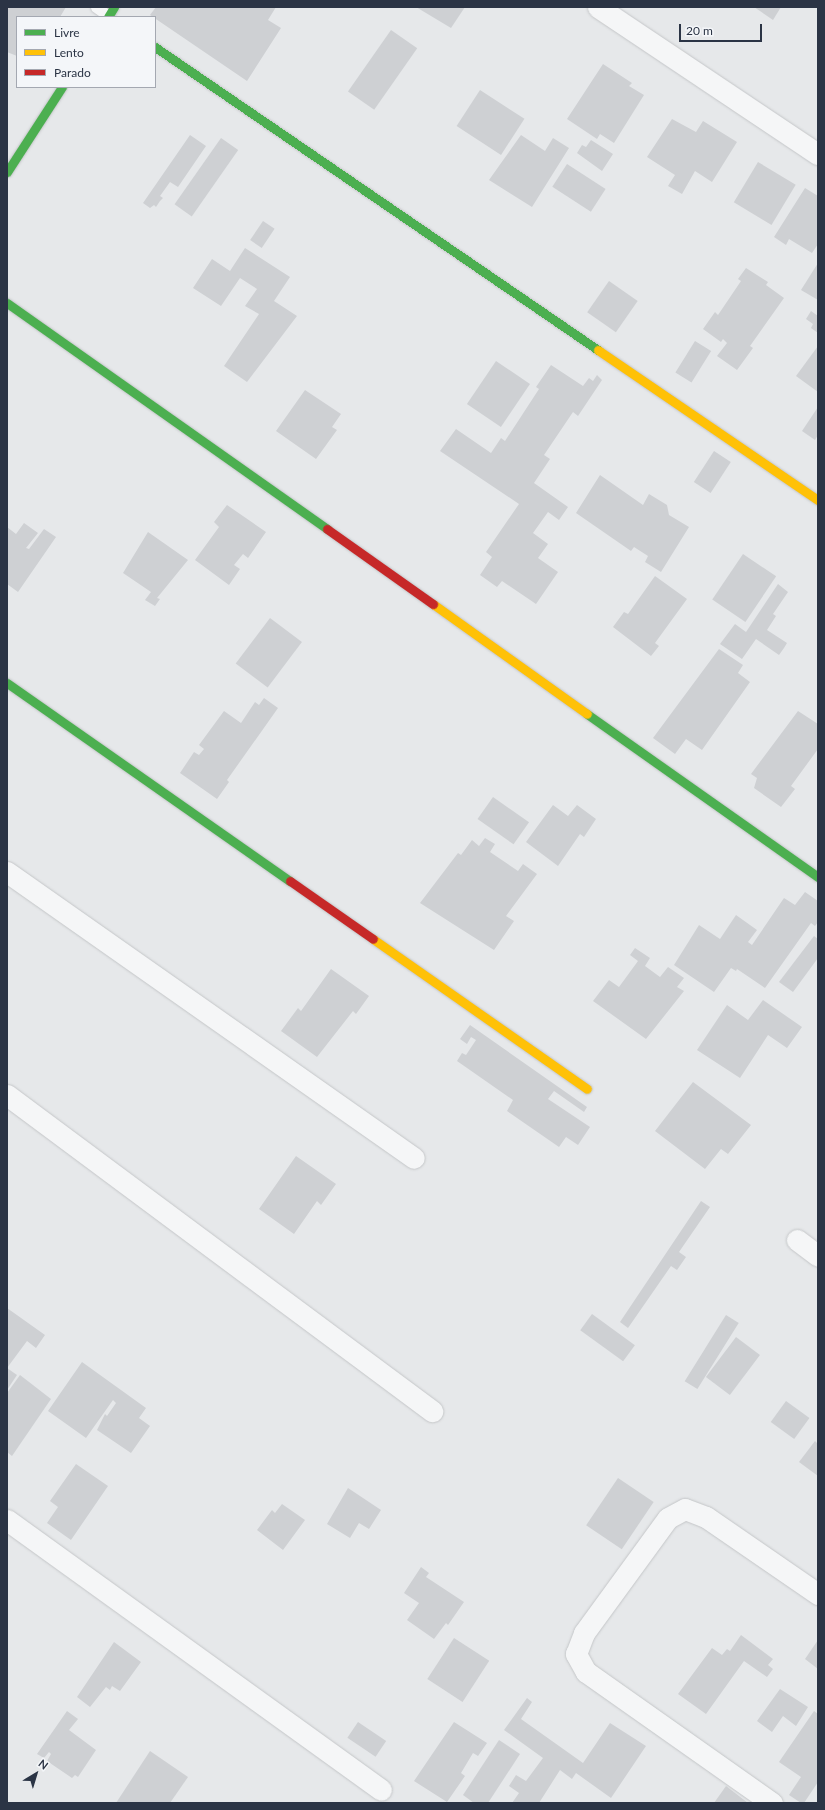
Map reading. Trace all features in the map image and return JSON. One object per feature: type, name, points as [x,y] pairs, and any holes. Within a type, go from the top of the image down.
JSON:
[{"type":"street","points":[[598,7],[818,154]]},
{"type":"street","points":[[156,48],[818,500]]},
{"type":"street","points":[[7,172],[61,88]]},
{"type":"street","points":[[7,303],[818,877]]},
{"type":"street","points":[[7,683],[587,1089]]},
{"type":"street","points":[[7,872],[414,1158]]},
{"type":"street","points":[[7,1095],[432,1411]]},
{"type":"street","points":[[797,1240],[818,1256]]},
{"type":"street","points":[[772,1803],[586,1672],[576,1654],[584,1633],[668,1518],[685,1509],[706,1517],[818,1594]]},
{"type":"street","points":[[7,1520],[381,1790]]},
{"type":"building","points":[[7,7],[66,7],[61,16],[16,16],[16,56],[7,52]]},
{"type":"building","points":[[156,7],[276,7],[268,20],[281,28],[247,81],[156,19],[156,16],[150,15]]},
{"type":"building","points":[[416,7],[465,7],[451,28]]},
{"type":"building","points":[[754,7],[781,7],[773,20]]},
{"type":"building","points":[[391,30],[417,48],[374,110],[348,91]]},
{"type":"building","points":[[603,64],[632,83],[629,86],[644,95],[614,143],[600,134],[597,139],[567,119]]},
{"type":"building","points":[[480,90],[524,119],[501,155],[457,126]]},
{"type":"building","points":[[672,119],[696,132],[703,121],[737,142],[712,182],[695,171],[682,194],[668,186],[675,175],[647,157]]},
{"type":"building","points":[[190,135],[206,146],[178,187],[170,182],[160,196],[163,198],[156,207],[154,205],[150,208],[143,203]]},
{"type":"building","points":[[521,135],[545,151],[553,138],[569,148],[532,207],[489,180]]},
{"type":"building","points":[[221,138],[238,150],[192,216],[175,204]]},
{"type":"building","points":[[591,140],[613,154],[602,171],[577,153],[582,145],[586,147]]},
{"type":"building","points":[[758,162],[796,185],[772,225],[734,202]]},
{"type":"building","points":[[567,164],[606,189],[591,212],[552,187]]},
{"type":"building","points":[[805,188],[818,196],[818,244],[812,253],[789,239],[786,245],[774,237]]},
{"type":"building","points":[[263,221],[275,229],[262,248],[250,240]]},
{"type":"building","points":[[245,248],[290,277],[274,301],[297,316],[247,382],[224,366],[259,314],[245,306],[257,289],[240,278],[221,306],[193,288],[212,259],[230,271]]},
{"type":"building","points":[[818,263],[818,300],[801,290]]},
{"type":"building","points":[[746,268],[768,282],[766,285],[784,298],[750,346],[753,348],[737,370],[717,356],[727,343],[723,339],[721,342],[703,329],[715,312],[718,315],[741,281],[738,279]]},
{"type":"building","points":[[609,281],[638,301],[616,332],[587,312]]},
{"type":"building","points":[[811,311],[818,316],[818,333],[811,328],[813,324],[806,319]]},
{"type":"building","points":[[695,341],[711,351],[692,382],[675,372]]},
{"type":"building","points":[[818,346],[818,392],[796,376]]},
{"type":"building","points":[[496,361],[530,384],[501,427],[467,404]]},
{"type":"building","points":[[551,365],[583,386],[589,378],[593,381],[597,375],[602,380],[578,416],[573,412],[544,455],[550,459],[534,483],[568,507],[559,520],[548,512],[533,533],[548,544],[538,558],[558,572],[536,604],[502,581],[497,587],[480,575],[492,557],[486,552],[519,504],[440,451],[456,429],[491,453],[501,438],[505,441],[539,389],[536,387]]},
{"type":"building","points":[[305,390],[341,414],[332,427],[337,430],[316,459],[276,431]]},
{"type":"building","points":[[818,407],[818,435],[815,440],[802,431]]},
{"type":"building","points":[[714,451],[731,462],[711,493],[694,482]]},
{"type":"building","points":[[600,475],[643,505],[649,494],[667,505],[669,515],[689,527],[661,572],[645,562],[648,556],[634,547],[631,551],[576,513]]},
{"type":"building","points":[[227,505],[266,532],[248,558],[243,554],[234,565],[240,569],[229,585],[195,560],[219,527],[214,522]]},
{"type":"building","points":[[24,523],[38,533],[26,548],[29,549],[44,529],[56,537],[18,592],[7,584],[7,527],[16,534]]},
{"type":"building","points":[[148,532],[188,560],[157,598],[160,599],[155,606],[145,600],[151,592],[123,573]]},
{"type":"building","points":[[743,554],[776,576],[745,622],[712,600]]},
{"type":"building","points":[[655,576],[687,599],[655,643],[659,646],[651,656],[613,627],[624,612],[628,614]]},
{"type":"building","points":[[778,584],[788,592],[773,614],[776,616],[767,630],[787,643],[779,655],[756,639],[742,659],[720,644],[735,624],[746,632]]},
{"type":"building","points":[[270,618],[302,642],[268,688],[236,664]]},
{"type":"building","points":[[719,649],[743,665],[738,673],[750,682],[702,750],[686,739],[675,754],[653,738]]},
{"type":"building","points":[[264,698],[278,708],[227,780],[229,782],[217,799],[180,773],[194,752],[199,755],[204,749],[199,745],[224,711],[241,723],[255,702],[259,705]]},
{"type":"building","points":[[798,711],[818,724],[818,749],[791,786],[795,789],[781,807],[754,788],[757,778],[751,774]]},
{"type":"building","points":[[493,797],[529,822],[514,844],[478,819]]},
{"type":"building","points":[[553,805],[568,816],[577,805],[596,819],[584,837],[580,834],[558,866],[526,842]]},
{"type":"building","points":[[485,838],[495,844],[490,852],[518,871],[523,864],[537,874],[506,916],[514,921],[494,950],[420,903],[458,853],[461,855],[472,840],[479,846]]},
{"type":"building","points":[[805,892],[818,901],[818,922],[815,926],[811,923],[765,988],[737,969],[736,971],[731,968],[714,992],[674,965],[699,925],[720,939],[736,915],[757,930],[748,942],[752,945],[784,898],[795,905]]},
{"type":"building","points":[[814,936],[818,939],[818,958],[793,992],[779,982]]},
{"type":"building","points":[[635,948],[650,958],[645,966],[660,977],[668,967],[684,978],[677,987],[684,991],[646,1039],[593,1001],[609,980],[619,987],[638,961],[630,955]]},
{"type":"building","points":[[331,969],[369,996],[356,1014],[353,1011],[317,1057],[281,1031],[298,1008],[301,1011]]},
{"type":"building","points":[[763,1000],[802,1027],[787,1048],[768,1035],[740,1078],[697,1050],[727,1005],[748,1020]]},
{"type":"building","points":[[470,1025],[587,1107],[584,1112],[554,1091],[548,1099],[590,1127],[578,1145],[566,1137],[559,1147],[507,1111],[513,1100],[457,1061],[462,1053],[466,1055],[476,1040],[471,1037],[467,1044],[460,1039]]},
{"type":"building","points":[[693,1082],[751,1125],[728,1154],[721,1149],[705,1169],[655,1131]]},
{"type":"building","points":[[296,1156],[336,1184],[321,1205],[317,1201],[294,1234],[259,1209]]},
{"type":"building","points":[[701,1201],[710,1207],[679,1252],[686,1257],[677,1270],[671,1266],[628,1328],[620,1322]]},
{"type":"building","points":[[7,1308],[45,1335],[36,1348],[27,1341],[7,1368]]},
{"type":"building","points":[[592,1314],[635,1345],[623,1361],[580,1330]]},
{"type":"building","points":[[726,1315],[739,1323],[697,1389],[685,1381]]},
{"type":"building","points":[[736,1337],[760,1355],[730,1395],[706,1377]]},
{"type":"building","points":[[82,1362],[146,1408],[139,1418],[150,1426],[131,1453],[97,1430],[105,1414],[107,1416],[116,1403],[113,1400],[86,1438],[48,1411]]},
{"type":"building","points":[[7,1368],[17,1375],[7,1390]]},
{"type":"building","points":[[20,1375],[51,1399],[12,1456],[7,1452],[7,1393]]},
{"type":"building","points":[[786,1401],[809,1418],[794,1439],[771,1422]]},
{"type":"building","points":[[815,1441],[818,1444],[818,1476],[799,1462]]},
{"type":"building","points":[[76,1464],[108,1486],[71,1540],[47,1523],[58,1507],[50,1501]]},
{"type":"building","points":[[618,1478],[654,1502],[622,1549],[586,1525]]},
{"type":"building","points":[[348,1488],[381,1510],[369,1529],[359,1523],[350,1538],[327,1524]]},
{"type":"building","points":[[282,1504],[305,1520],[283,1550],[257,1530],[272,1510],[275,1513]]},
{"type":"building","points":[[421,1567],[429,1573],[426,1577],[464,1602],[448,1625],[446,1623],[434,1639],[407,1620],[419,1603],[404,1593]]},
{"type":"building","points":[[741,1635],[773,1659],[768,1665],[773,1669],[767,1677],[744,1661],[706,1714],[678,1694],[712,1648],[722,1655],[727,1649],[730,1651]]},
{"type":"building","points":[[454,1638],[489,1661],[463,1702],[427,1679]]},
{"type":"building","points":[[818,1640],[818,1669],[805,1659]]},
{"type":"building","points":[[114,1642],[141,1662],[120,1691],[112,1686],[110,1690],[106,1687],[90,1707],[77,1697]]},
{"type":"building","points":[[780,1689],[808,1707],[796,1726],[783,1716],[772,1732],[757,1721]]},
{"type":"building","points":[[527,1698],[532,1702],[521,1719],[583,1763],[610,1723],[646,1746],[611,1798],[576,1773],[572,1779],[560,1770],[539,1803],[512,1803],[519,1793],[509,1786],[516,1775],[526,1781],[543,1758],[504,1730]]},
{"type":"building","points":[[67,1711],[78,1719],[69,1730],[96,1750],[78,1777],[75,1775],[72,1778],[47,1761],[51,1754],[49,1752],[44,1758],[37,1754]]},
{"type":"building","points":[[814,1711],[818,1714],[818,1782],[804,1803],[801,1803],[789,1795],[801,1777],[779,1762]]},
{"type":"building","points":[[358,1722],[386,1741],[376,1757],[347,1738]]},
{"type":"building","points":[[454,1722],[487,1743],[478,1756],[473,1753],[461,1773],[465,1776],[447,1802],[414,1781]]},
{"type":"building","points":[[499,1740],[520,1754],[488,1803],[474,1803],[463,1795]]},
{"type":"building","points":[[150,1751],[188,1777],[170,1803],[116,1803]]},
{"type":"building","points":[[726,1786],[748,1803],[714,1803]]},
{"type":"traffic: fast","points":[[109,16],[114,7]]},
{"type":"traffic: fast","points":[[156,48],[598,350]]},
{"type":"traffic: fast","points":[[7,172],[61,88]]},
{"type":"traffic: fast","points":[[7,303],[327,529]]},
{"type":"traffic: fast","points":[[7,683],[290,881]]},
{"type":"traffic: fast","points":[[587,714],[818,877]]},
{"type":"traffic: slow","points":[[598,350],[818,500]]},
{"type":"traffic: slow","points":[[433,604],[587,714]]},
{"type":"traffic: slow","points":[[373,939],[587,1089]]},
{"type":"traffic: jam","points":[[327,529],[433,604]]},
{"type":"traffic: jam","points":[[290,881],[373,939]]}]
